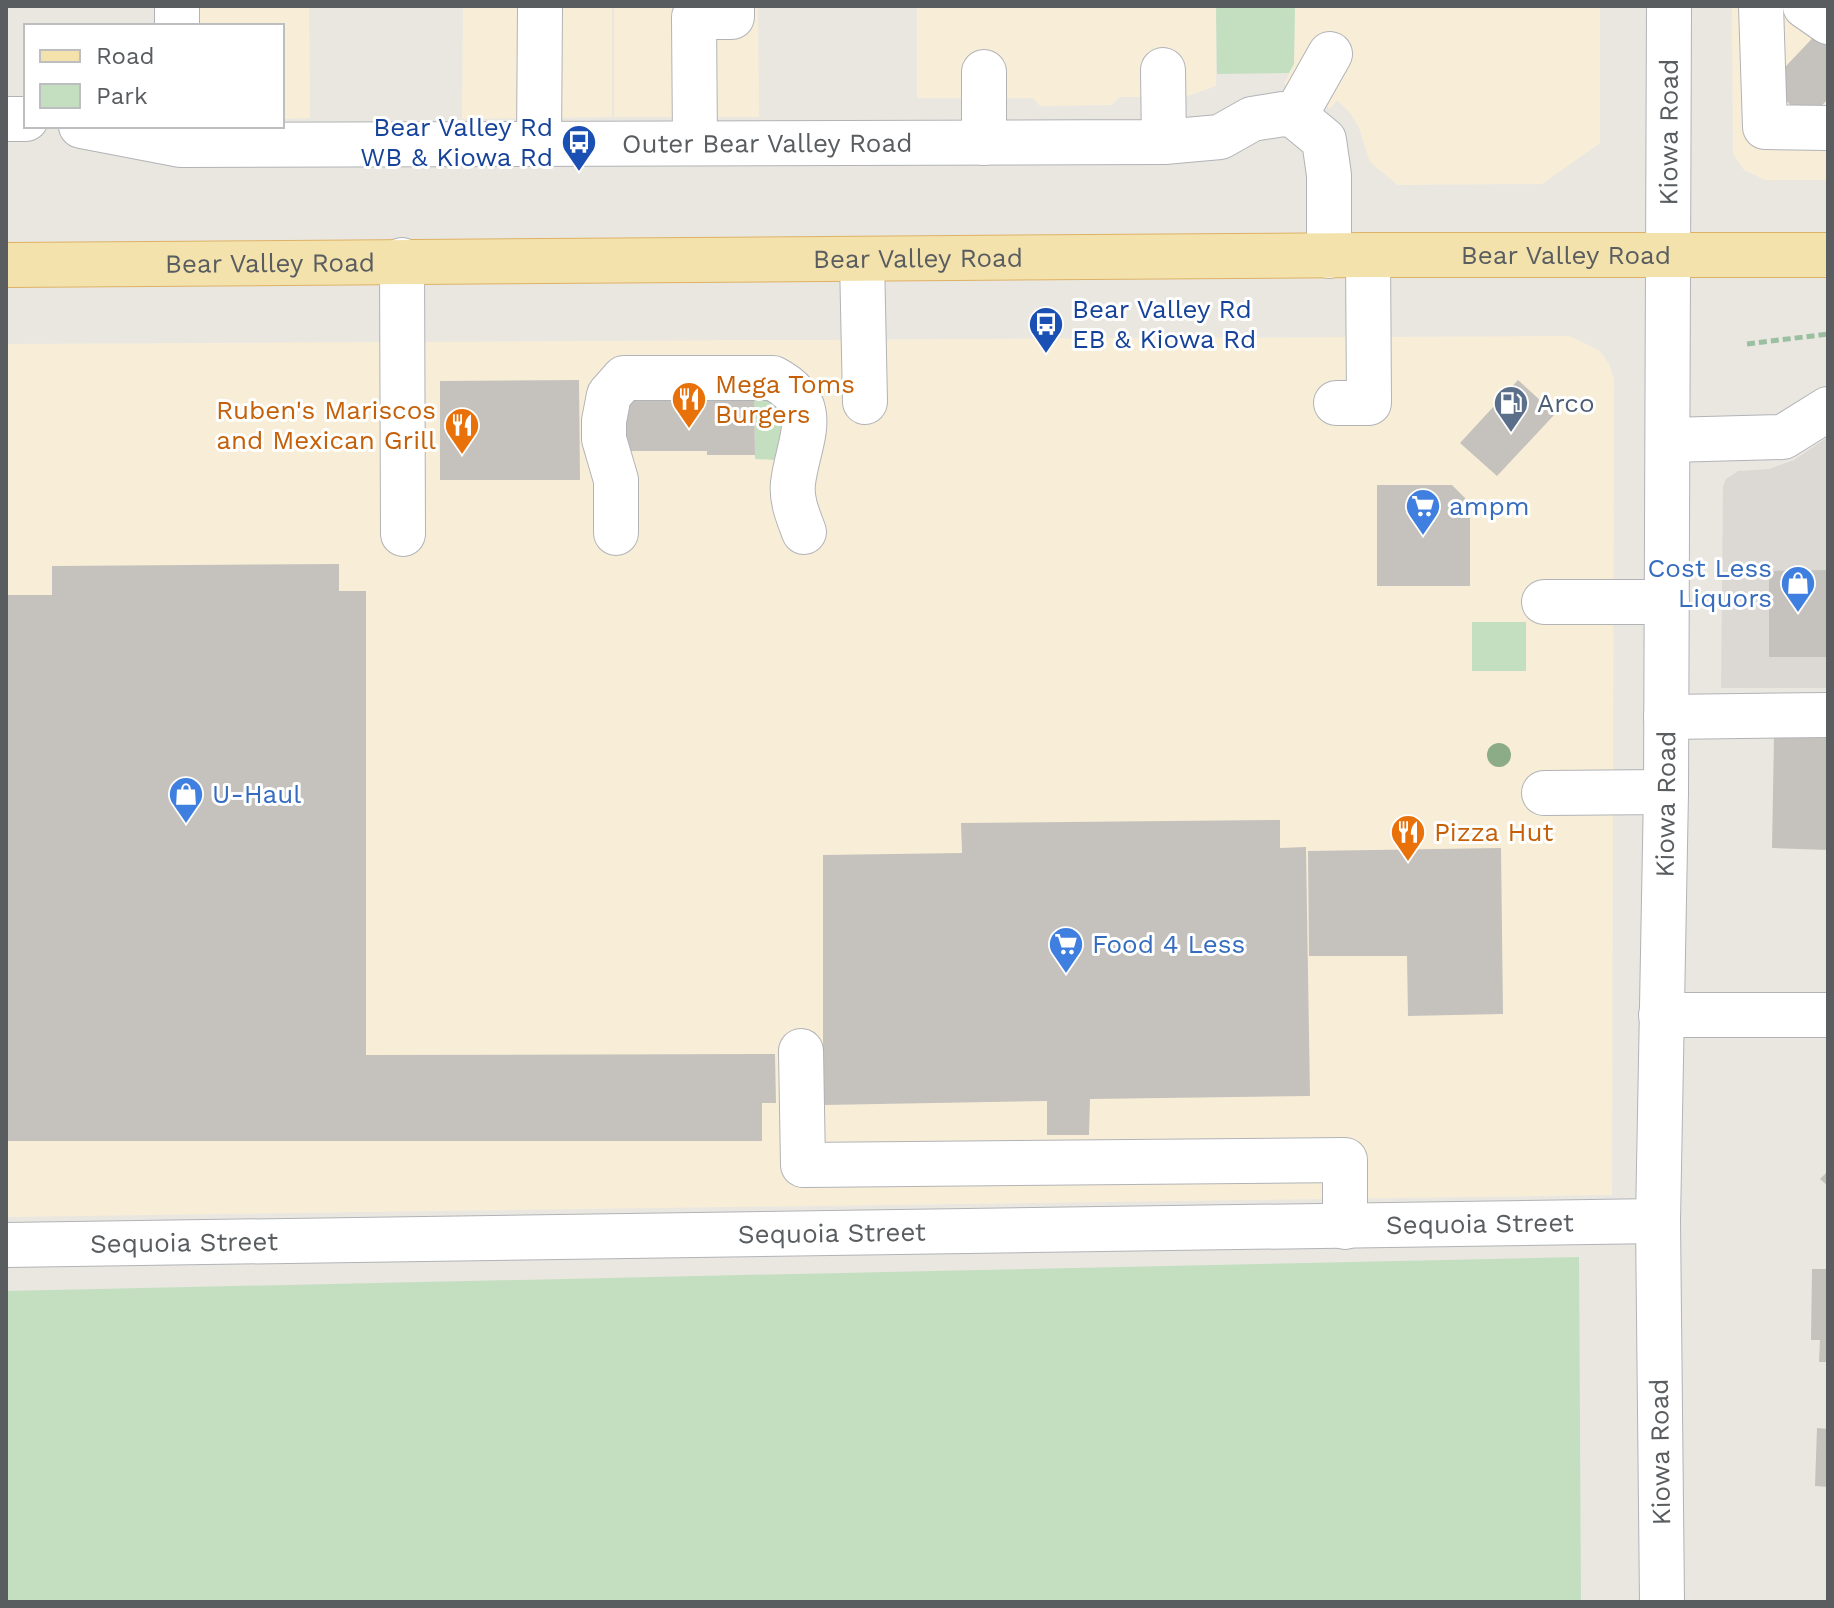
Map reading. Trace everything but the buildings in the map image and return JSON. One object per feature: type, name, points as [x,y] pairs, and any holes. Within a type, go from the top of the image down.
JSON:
[{"type":"main road","name":"Bear Valley Road","points":[[6,265],[402,260],[1828,255]]},
{"type":"street","points":[[539,144],[540,6]]},
{"type":"street","points":[[695,143],[694,17],[732,17],[732,6]]},
{"type":"street","name":"Kiowa Road","points":[[1662,1602],[1658,1221],[1666,792],[1669,6]]},
{"type":"street","points":[[1761,6],[1765,127],[1828,128]]},
{"type":"street","points":[[1805,6],[1828,22]]},
{"type":"street","points":[[1330,54],[1295,116],[1324,140],[1348,255],[1369,403],[1336,403]]},
{"type":"street","points":[[1163,70],[1164,142]]},
{"type":"street","points":[[984,72],[984,143]]},
{"type":"street","name":"Outer Bear Valley Road","points":[[91,128],[180,145],[243,135],[539,144],[1164,142],[1220,137],[1252,119],[1271,114],[1295,116]]},
{"type":"street","points":[[862,259],[865,402]]},
{"type":"street","points":[[402,260],[403,534]]},
{"type":"street","points":[[616,533],[616,480],[604,439],[604,421],[609,395],[624,378],[773,378],[790,388],[799,400],[806,421],[792,486],[795,508],[804,532]]},
{"type":"street","points":[[1668,440],[1783,437],[1828,411]]},
{"type":"street","points":[[1544,602],[1667,602]]},
{"type":"street","points":[[1666,717],[1828,715]]},
{"type":"street","points":[[1544,793],[1666,792]]},
{"type":"street","points":[[1661,1015],[1828,1015]]},
{"type":"street","points":[[801,1051],[803,1165],[1345,1160],[1345,1227]]},
{"type":"street","name":"Sequoia Street","points":[[6,1245],[1658,1221]]},
{"type":"path","points":[[1747,344],[1828,334]]},
{"type":"shaded area","points":[[158,6],[309,6],[310,118],[284,119],[284,24],[158,24]]},
{"type":"shaded area","points":[[463,6],[612,6],[612,117],[462,119]]},
{"type":"shaded area","points":[[614,6],[758,6],[759,117],[614,117]]},
{"type":"shaded area","points":[[917,6],[1216,6],[1216,86],[1185,97],[1119,97],[1112,105],[1040,106],[1033,98],[917,98]]},
{"type":"shaded area","points":[[1295,6],[1600,6],[1600,143],[1542,184],[1398,185],[1370,162],[1359,128],[1337,100],[1330,109],[1311,93],[1284,84],[1294,64]]},
{"type":"shaded area","points":[[1732,6],[1828,6],[1828,180],[1765,180],[1744,170],[1733,154]]},
{"type":"shaded area","points":[[1569,336],[1599,350],[1609,364],[1614,379],[1612,1195],[6,1217],[6,344]]},
{"type":"shaded area","points":[[1828,437],[1828,688],[1721,688],[1723,486],[1726,479],[1738,471],[1769,469],[1794,460]]},
{"type":"green space","points":[[1216,6],[1295,6],[1294,64],[1289,73],[1217,74]]},
{"type":"green space","points":[[754,386],[789,400],[775,498],[775,460],[755,459]]},
{"type":"green space","points":[[1472,622],[1526,622],[1526,671],[1472,671]]},
{"type":"green space","points":[[1579,1257],[1581,1602],[6,1601],[6,1291]]},
{"type":"place","name":"Bear Valley Rd WB & Kiowa Rd","points":[[579,173]]},
{"type":"place","name":"Bear Valley Rd EB & Kiowa Rd","points":[[1046,355]]},
{"type":"place","name":"Mega Toms Burgers","points":[[689,430]]},
{"type":"place","name":"Arco","points":[[1511,434]]},
{"type":"place","name":"Ruben's Mariscos and Mexican Grill","points":[[462,456]]},
{"type":"place","name":"ampm","points":[[1423,537]]},
{"type":"place","name":"Cost Less Liquors","points":[[1798,614]]},
{"type":"place","name":"U-Haul","points":[[186,825]]},
{"type":"place","name":"Pizza Hut","points":[[1408,863]]},
{"type":"place","name":"Food 4 Less","points":[[1066,975]]}]
